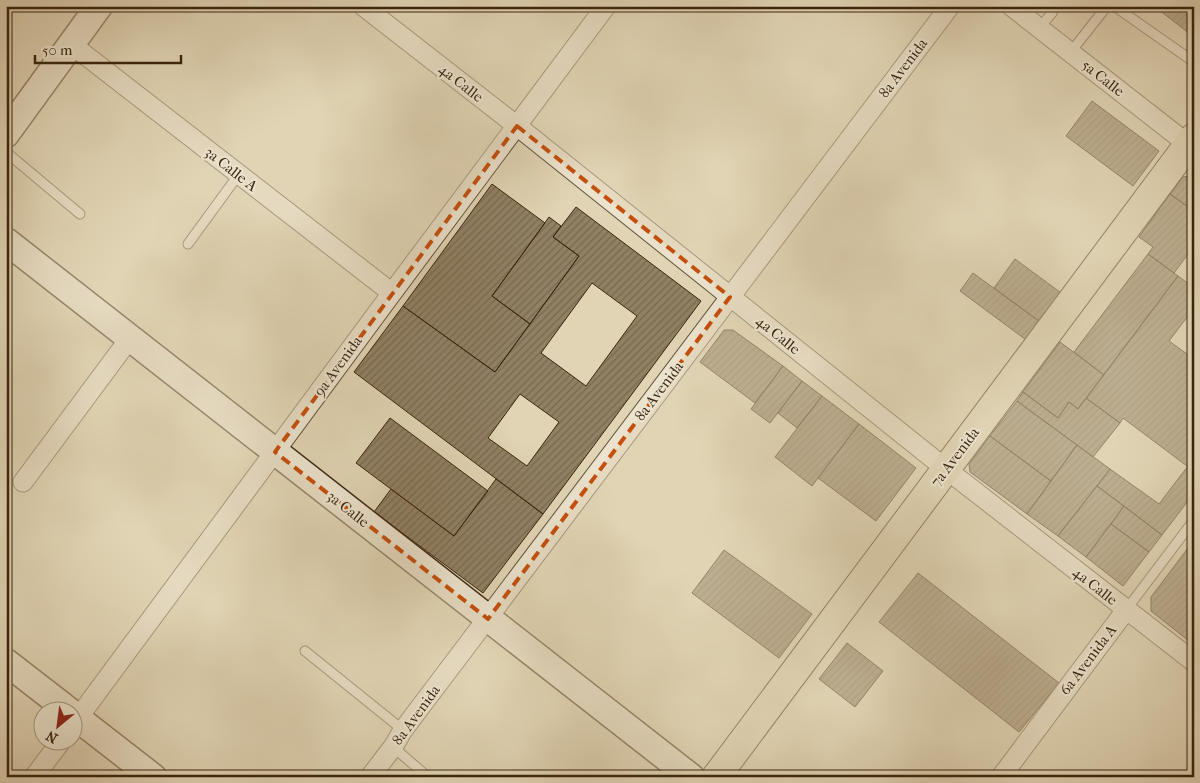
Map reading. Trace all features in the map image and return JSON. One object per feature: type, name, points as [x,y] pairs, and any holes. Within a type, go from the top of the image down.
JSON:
[{"type":"main road","name":"7a Avenida","points":[[716,777],[1192,144]]},
{"type":"street","points":[[6,134],[99,6]]},
{"type":"street","name":"4a Calle","points":[[364,6],[946,469],[1194,662]]},
{"type":"street","name":"9a Avenida","points":[[82,705],[275,452],[606,6]]},
{"type":"street","name":"8a Avenida","points":[[370,777],[393,747],[403,730],[950,6]]},
{"type":"street","name":"5a Calle","points":[[1011,6],[1070,53],[1192,144]]},
{"type":"street","name":"3a Calle A","points":[[70,44],[392,293]]},
{"type":"street","name":"3a Calle","points":[[6,242],[691,777]]},
{"type":"street","points":[[23,482],[130,338]]},
{"type":"street","name":"6a Avenida A","points":[[1001,777],[1126,610]]},
{"type":"street","points":[[6,662],[52,700]]},
{"type":"street","points":[[82,724],[153,777]]},
{"type":"street","points":[[34,777],[54,750]]},
{"type":"lane","points":[[1040,28],[1052,13],[1054,6]]},
{"type":"lane","points":[[1117,8],[1194,62]]},
{"type":"lane","points":[[1070,53],[1103,11]]},
{"type":"lane","points":[[6,152],[80,214]]},
{"type":"lane","points":[[188,244],[239,174]]},
{"type":"lane","name":"6a Avenida A","points":[[1126,610],[1194,520]]},
{"type":"lane","points":[[305,651],[403,730]]},
{"type":"lane","points":[[393,747],[428,777]]},
{"type":"highlighted area","points":[[517,126],[730,297],[488,619],[275,452]]},
{"type":"building","points":[[1154,6],[1194,6],[1194,37]]},
{"type":"building","points":[[1092,101],[1159,151],[1133,186],[1066,136]]},
{"type":"building","points":[[1190,176],[1194,178],[1194,211],[1170,194],[1183,177]]},
{"type":"building","points":[[492,184],[545,223],[492,296],[530,324],[495,372],[403,306]]},
{"type":"building","points":[[1170,194],[1194,211],[1194,246],[1174,273],[1148,254],[1153,247],[1139,237]]},
{"type":"building","points":[[576,207],[701,301],[543,514],[354,372],[403,306],[495,372],[579,256],[553,237]],"holes":[[[592,283],[637,316],[586,386],[541,353]],[[520,394],[559,422],[527,466],[488,438]]]},
{"type":"building","points":[[549,217],[561,226],[553,237],[579,256],[530,324],[492,296]]},
{"type":"building","points":[[1148,254],[1178,276],[1104,375],[1074,352]]},
{"type":"building","points":[[1015,259],[1068,298],[1047,327],[994,288]]},
{"type":"building","points":[[973,273],[1047,327],[1033,345],[960,291]]},
{"type":"building","points":[[1178,276],[1194,288],[1194,308],[1169,341],[1194,359],[1194,458],[1187,466],[1123,418],[1120,423],[1086,398]]},
{"type":"building","points":[[724,330],[733,330],[783,366],[755,403],[700,362]]},
{"type":"building","points":[[1060,342],[1104,375],[1078,409],[1069,402],[1058,418],[1023,392]]},
{"type":"building","points":[[783,366],[802,381],[770,423],[751,409]]},
{"type":"building","points":[[802,381],[822,396],[797,428],[778,413]]},
{"type":"building","points":[[1023,392],[1058,418],[1069,402],[1078,409],[1086,398],[1120,423],[1093,457],[1017,401]]},
{"type":"building","points":[[822,396],[859,424],[812,486],[775,457]]},
{"type":"building","points":[[1017,401],[1077,445],[1051,481],[990,436]]},
{"type":"building","points":[[390,418],[488,491],[454,536],[356,463]]},
{"type":"building","points":[[859,424],[916,468],[876,521],[818,478]]},
{"type":"building","points":[[990,436],[1051,481],[1027,514],[970,472],[969,464]]},
{"type":"building","points":[[1077,445],[1110,469],[1058,536],[1027,514]]},
{"type":"building","points":[[1194,458],[1194,493],[1162,535],[1097,486],[1110,469],[1159,504]]},
{"type":"building","points":[[496,479],[543,514],[483,593],[374,512],[391,489],[454,536]]},
{"type":"building","points":[[1097,486],[1124,506],[1086,557],[1058,536]]},
{"type":"building","points":[[1124,506],[1162,535],[1149,552],[1111,524]]},
{"type":"building","points":[[1111,524],[1149,552],[1123,586],[1086,557]]},
{"type":"building","points":[[1194,540],[1194,645],[1151,611],[1151,597]]},
{"type":"building","points":[[724,550],[812,614],[779,658],[692,593]]},
{"type":"building","points":[[918,573],[1059,683],[1019,732],[879,622]]},
{"type":"building","points":[[847,643],[883,671],[855,707],[819,679]]}]
